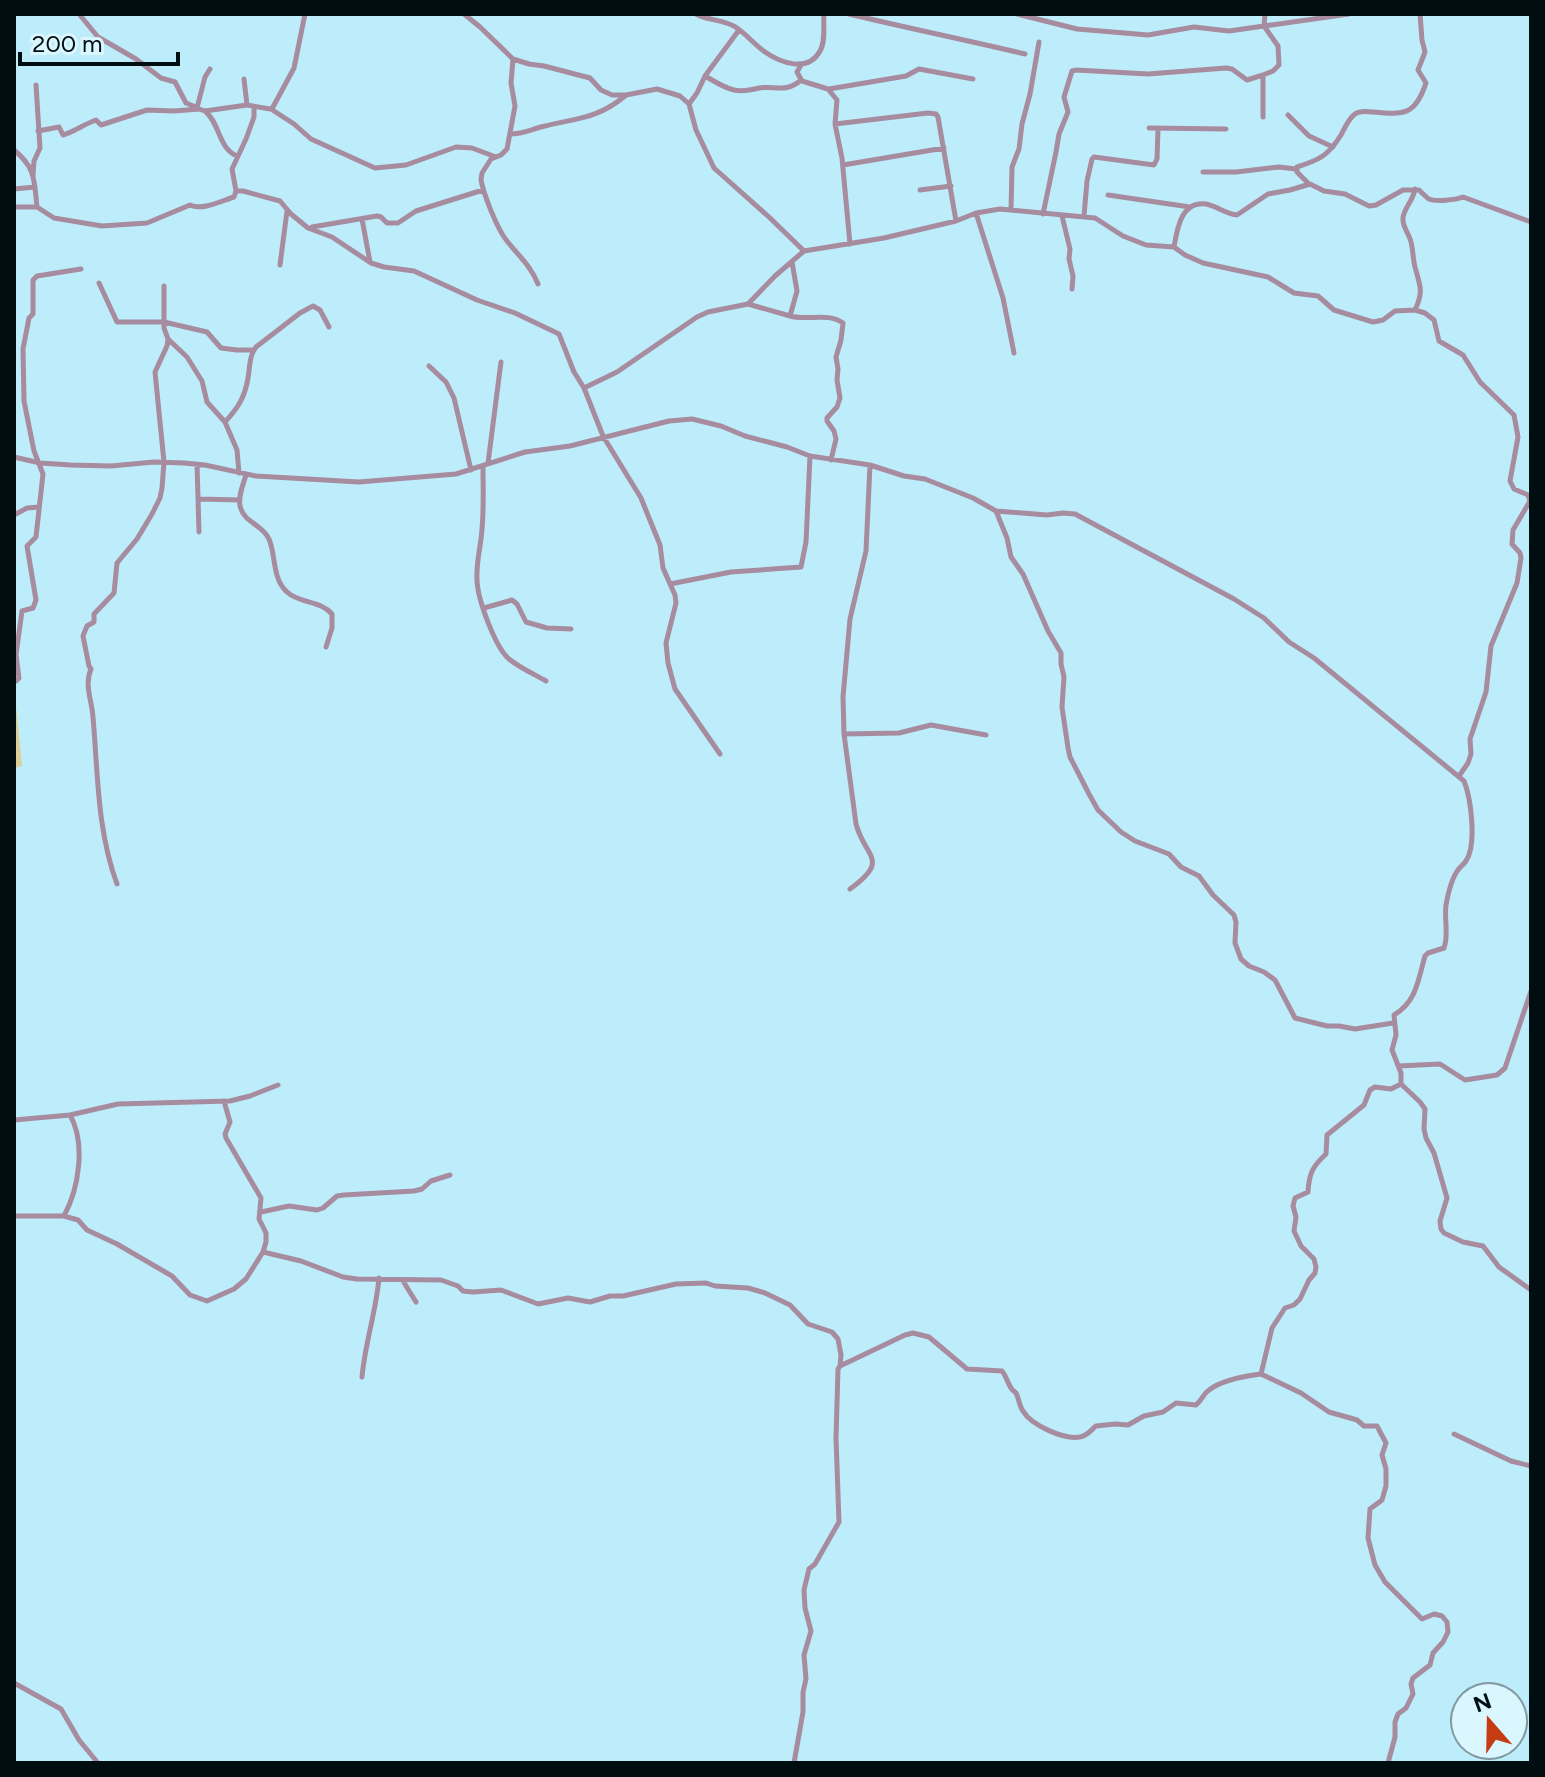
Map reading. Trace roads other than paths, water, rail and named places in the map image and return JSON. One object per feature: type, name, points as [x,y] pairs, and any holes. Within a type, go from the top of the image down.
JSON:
[{"type":"street","points":[[79,14],[98,37],[161,78],[175,82],[186,103],[200,109],[214,121],[221,141],[229,152],[237,156]]},
{"type":"street","points":[[271,109],[294,68],[305,14]]},
{"type":"street","points":[[464,14],[513,59],[588,77],[601,90],[612,95],[657,89],[676,94],[689,104],[696,130],[713,166],[804,251]]},
{"type":"street","points":[[696,14],[718,19],[739,30],[767,54],[801,65]]},
{"type":"street","points":[[797,72],[822,48],[824,14]]},
{"type":"street","points":[[849,14],[1025,54]]},
{"type":"street","points":[[1017,14],[1077,29],[1148,35],[1194,27],[1229,31],[1349,14]]},
{"type":"street","points":[[1043,214],[1056,145],[1068,112],[1064,100],[1072,71],[1148,74],[1226,68],[1247,80],[1273,71],[1279,65],[1278,46],[1264,26],[1265,14]]},
{"type":"street","points":[[1296,169],[1299,165],[1321,158],[1358,113],[1402,113],[1409,112],[1413,107],[1426,83],[1418,70],[1425,52],[1420,14]]},
{"type":"street","points":[[689,104],[705,76],[739,30]]},
{"type":"street","points":[[1011,210],[1012,167],[1019,149],[1039,42]]},
{"type":"street","points":[[513,59],[511,83],[515,106],[507,149],[491,159],[481,174],[483,190],[496,223],[506,240],[530,267],[538,284]]},
{"type":"street","points":[[792,64],[801,80],[828,89],[837,100],[835,124],[843,165],[850,244]]},
{"type":"street","points":[[200,109],[205,77],[210,69]]},
{"type":"street","points":[[828,89],[906,76],[919,69],[973,79]]},
{"type":"street","points":[[1263,75],[1263,117]]},
{"type":"street","points":[[705,76],[739,91],[783,88],[801,80]]},
{"type":"street","points":[[14,207],[37,207],[54,218],[102,226],[138,224],[160,219],[190,205],[196,208],[234,197],[236,191],[232,169],[250,127],[251,106],[244,79]]},
{"type":"street","points":[[33,176],[34,161],[40,148],[36,85]]},
{"type":"street","points":[[510,134],[586,118],[626,95]]},
{"type":"street","points":[[38,131],[59,127],[63,135],[96,120],[101,125],[147,110],[256,105],[271,109],[311,139],[375,168],[414,163],[456,147],[472,148],[496,157]]},
{"type":"street","points":[[835,124],[936,114],[956,221]]},
{"type":"street","points":[[1288,115],[1309,136],[1333,147]]},
{"type":"street","points":[[1149,128],[1226,129]]},
{"type":"street","points":[[1084,216],[1092,159],[1154,165],[1158,129]]},
{"type":"street","points":[[843,165],[944,148]]},
{"type":"street","points":[[14,150],[29,164],[37,207]]},
{"type":"street","points":[[1203,172],[1279,167],[1296,169],[1310,184],[1324,191],[1345,194],[1369,206],[1403,190],[1415,189],[1429,200],[1451,201],[1465,197],[1531,222]]},
{"type":"street","points":[[1174,247],[1180,219],[1191,207],[1207,205],[1237,215],[1268,194],[1310,184]]},
{"type":"street","points":[[920,190],[951,186]]},
{"type":"street","points":[[14,189],[35,187]]},
{"type":"street","points":[[1415,189],[1403,221],[1422,287],[1415,310]]},
{"type":"street","points":[[308,228],[377,216],[387,223],[398,223],[416,211],[483,190]]},
{"type":"street","points":[[236,191],[280,201],[308,228],[332,237],[371,263],[414,271],[556,331],[603,436],[641,498],[660,545],[663,568],[676,603],[666,643],[672,680],[680,697],[720,754]]},
{"type":"street","points":[[1108,195],[1191,207]]},
{"type":"street","points":[[748,304],[804,251],[850,244],[1000,209],[1084,216],[1101,221],[1123,236],[1146,245],[1174,247],[1203,263],[1268,277],[1294,293],[1318,296],[1334,310],[1373,322],[1383,320],[1395,311],[1415,310],[1431,316],[1439,341],[1463,355],[1480,382],[1514,415],[1518,437],[1510,481],[1514,489],[1525,493],[1530,501],[1513,530],[1512,544],[1521,558],[1517,583],[1491,646],[1486,692],[1470,739],[1471,754],[1459,776]]},
{"type":"street","points":[[280,265],[287,210]]},
{"type":"street","points":[[976,213],[1003,298],[1014,353]]},
{"type":"street","points":[[1062,216],[1070,249],[1072,289]]},
{"type":"street","points":[[362,219],[371,263]]},
{"type":"street","points":[[790,316],[797,291],[792,261]]},
{"type":"street","points":[[17,679],[16,655],[22,611],[33,608],[36,597],[27,546],[36,537],[43,474],[34,451],[26,409],[23,349],[29,318],[33,314],[32,289],[37,276],[81,269]]},
{"type":"street","points":[[99,283],[117,322],[164,322],[207,332],[221,348],[253,350]]},
{"type":"street","points":[[117,884],[108,860],[101,820],[93,715],[87,681],[91,669],[83,636],[87,626],[94,622],[94,614],[114,593],[117,563],[137,539],[155,509],[162,488],[164,462],[155,372],[168,339],[164,322],[164,286]]},
{"type":"street","points":[[584,388],[617,372],[708,312],[748,304],[799,318],[835,318],[843,323],[836,357],[840,398],[827,418],[836,439],[831,460]]},
{"type":"street","points":[[225,422],[240,405],[253,350],[292,318],[313,306],[320,310],[329,327]]},
{"type":"street","points":[[168,339],[189,360],[202,381],[207,402],[225,422],[237,450],[239,473]]},
{"type":"street","points":[[501,362],[485,466],[477,580],[484,608],[502,652],[546,681]]},
{"type":"street","points":[[429,366],[446,382],[454,398],[471,470]]},
{"type":"street","points":[[14,411],[26,409]]},
{"type":"street","points":[[14,457],[40,463],[101,466],[164,462],[197,464],[246,475],[359,482],[434,477],[471,470],[525,452],[570,446],[669,421],[692,419],[810,456],[870,465],[935,482],[996,511],[1075,514],[1234,599],[1264,618],[1289,642],[1314,658],[1464,781],[1473,838],[1471,851],[1454,877],[1448,894],[1444,948],[1425,956],[1413,995],[1394,1015],[1396,1035],[1392,1050],[1401,1073],[1401,1084],[1425,1109],[1426,1138],[1434,1153],[1447,1198],[1440,1221],[1441,1229],[1463,1242],[1483,1246],[1499,1267],[1531,1290]]},
{"type":"street","points":[[670,584],[731,572],[801,567],[806,542],[810,456]]},
{"type":"street","points":[[197,464],[199,532]]},
{"type":"street","points":[[850,889],[864,879],[873,862],[856,824],[844,734],[843,697],[849,631],[866,551],[870,465]]},
{"type":"street","points":[[246,475],[240,500],[245,518],[269,539],[285,591],[291,596],[325,607],[332,614],[332,628],[326,647]]},
{"type":"street","points":[[199,499],[240,500]]},
{"type":"street","points":[[14,515],[27,508],[39,507]]},
{"type":"street","points":[[996,511],[1011,557],[1023,574],[1061,653],[1064,677],[1062,707],[1070,757],[1098,810],[1121,832],[1169,854],[1181,867],[1199,876],[1234,915],[1235,943],[1241,959],[1275,980],[1295,1018],[1355,1029],[1393,1023]]},
{"type":"street","points":[[484,608],[512,600],[526,622],[547,628],[571,629]]},
{"type":"street","points":[[844,734],[899,733],[931,725],[986,735]]},
{"type":"street","points":[[1398,1066],[1440,1064],[1465,1080],[1497,1075],[1505,1068],[1531,991]]},
{"type":"street","points":[[1261,1374],[1272,1328],[1285,1308],[1300,1299],[1315,1273],[1314,1259],[1301,1246],[1294,1231],[1295,1198],[1308,1192],[1315,1163],[1326,1154],[1327,1135],[1364,1105],[1370,1090],[1375,1087],[1391,1089],[1401,1084]]},
{"type":"street","points":[[14,1120],[70,1115],[118,1104],[224,1101],[250,1096],[278,1085]]},
{"type":"street","points":[[14,1216],[64,1216],[78,1220],[87,1230],[172,1276],[190,1295],[207,1301],[234,1289],[246,1279],[263,1252],[266,1233],[259,1219],[261,1198],[226,1138],[230,1122],[224,1101]]},
{"type":"street","points":[[64,1216],[78,1166],[77,1128],[70,1115]]},
{"type":"street","points":[[260,1213],[289,1206],[317,1210],[337,1196],[414,1191],[450,1175]]},
{"type":"street","points":[[263,1252],[301,1261],[343,1277],[441,1280],[463,1291],[501,1290],[538,1304],[568,1298],[590,1302],[676,1284],[706,1283],[748,1288],[790,1305],[808,1324],[832,1332],[838,1339],[841,1355],[837,1373],[839,1522],[809,1569],[805,1584],[804,1604],[811,1631],[804,1655],[806,1679],[803,1712],[794,1763]]},
{"type":"street","points":[[362,1377],[379,1278]]},
{"type":"street","points":[[402,1280],[416,1302]]},
{"type":"street","points":[[840,1366],[905,1335],[919,1334],[938,1343],[967,1369],[1002,1371],[1016,1393],[1023,1412],[1063,1436],[1088,1435],[1096,1426],[1131,1425],[1176,1403],[1196,1405],[1206,1392],[1220,1384],[1261,1374],[1301,1393],[1329,1412],[1357,1420],[1364,1426],[1377,1426],[1386,1443],[1382,1455],[1387,1478],[1382,1500],[1370,1509],[1368,1538],[1375,1565],[1385,1582],[1422,1619],[1434,1614],[1442,1616],[1447,1622],[1448,1632],[1433,1653],[1430,1665],[1413,1678],[1413,1694],[1395,1722],[1395,1737],[1388,1763]]},
{"type":"street","points":[[1454,1434],[1511,1461],[1531,1466]]},
{"type":"street","points":[[14,1683],[61,1709],[79,1740],[98,1763]]}]
